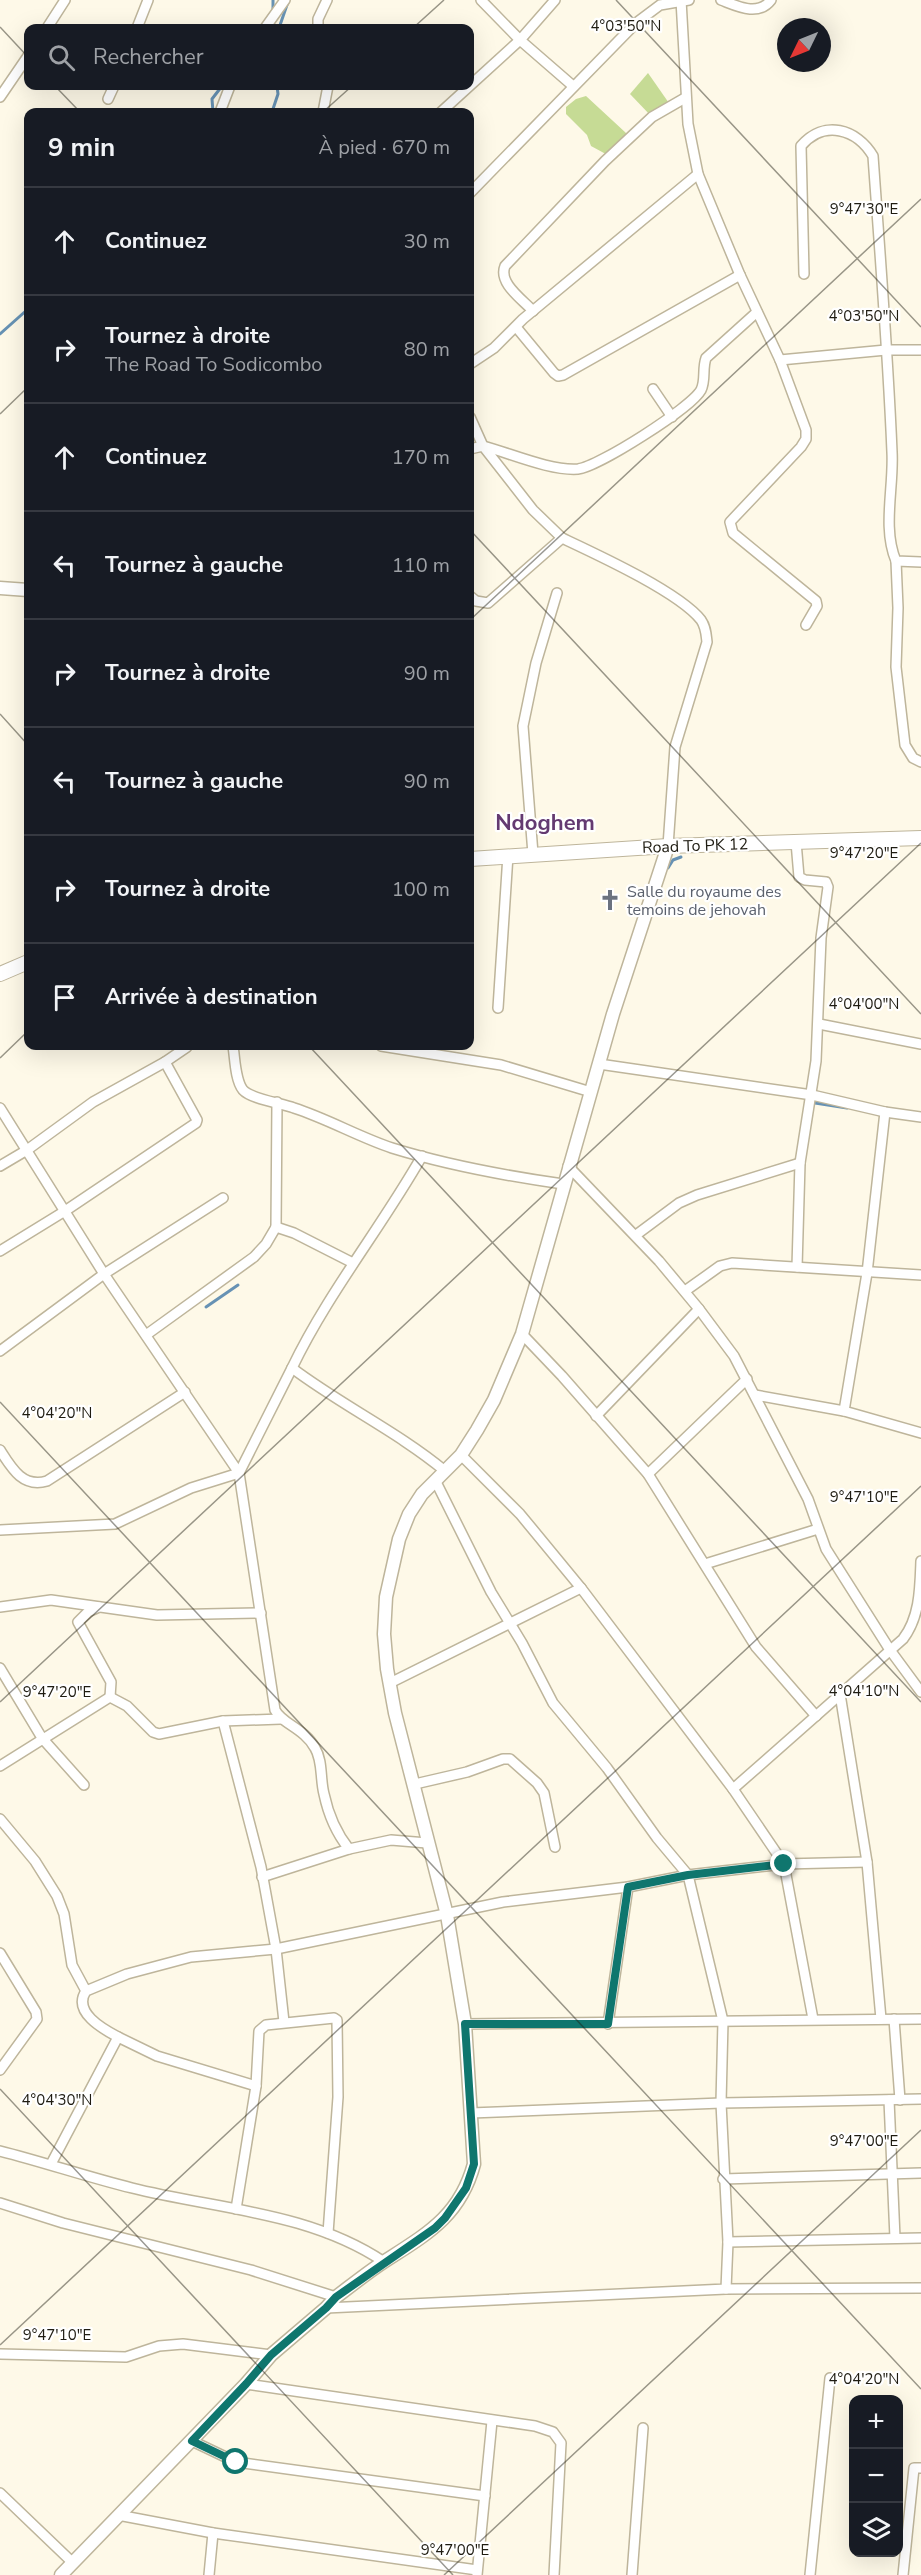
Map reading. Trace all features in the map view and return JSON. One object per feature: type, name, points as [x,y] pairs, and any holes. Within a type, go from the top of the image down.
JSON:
[{"type":"main road","name":"Road To PK 12","points":[[474,859],[668,846],[921,838]]},
{"type":"main road","points":[[0,974],[24,964]]},
{"type":"street","points":[[50,24],[65,0]]},
{"type":"street","points":[[139,24],[148,0]]},
{"type":"street","points":[[269,24],[285,0]]},
{"type":"street","points":[[318,24],[327,0]]},
{"type":"street","points":[[481,0],[520,40],[573,86]]},
{"type":"street","points":[[474,82],[520,40],[555,0]]},
{"type":"street","points":[[721,0],[747,9],[759,9],[771,0]]},
{"type":"street","points":[[474,189],[636,22],[660,5],[684,1],[685,98],[699,174],[740,275],[780,360],[806,430],[806,439],[730,522],[730,528],[733,533],[816,601],[817,606],[806,625]]},
{"type":"street","points":[[0,97],[24,62]]},
{"type":"street","points":[[108,99],[112,90]]},
{"type":"street","points":[[222,108],[228,90]]},
{"type":"street","points":[[325,108],[327,90]]},
{"type":"street","points":[[445,108],[465,90]]},
{"type":"street","points":[[533,311],[504,281],[502,273],[505,266],[605,161],[652,117],[685,98]]},
{"type":"street","points":[[804,274],[801,146],[817,133],[834,130],[851,134],[865,142],[873,156],[894,478],[889,519],[892,552],[896,561],[898,608],[896,667],[908,752],[921,762]]},
{"type":"street","points":[[474,361],[494,348],[533,311],[699,174]]},
{"type":"street","points":[[516,327],[554,373],[558,376],[563,375],[740,275]]},
{"type":"street","points":[[474,448],[483,446],[562,468],[579,469],[596,463],[672,417],[691,402],[702,389],[706,358],[757,312]]},
{"type":"street","points":[[780,360],[886,350],[921,350]]},
{"type":"street","points":[[653,389],[672,417]]},
{"type":"street","points":[[61,2575],[192,2441],[271,2355],[336,2297],[435,2228],[466,2188],[474,2164],[465,2024],[447,1915],[390,1683],[384,1634],[385,1606],[399,1539],[409,1514],[440,1476],[461,1455],[494,1400],[522,1334],[613,1014],[668,846],[675,747],[707,642],[706,630],[700,620],[676,600],[608,560],[562,538],[533,510],[483,446],[474,426]]},
{"type":"street","points":[[474,599],[488,603],[562,538]]},
{"type":"street","points":[[896,561],[921,562]]},
{"type":"street","points":[[0,588],[24,590]]},
{"type":"street","points":[[533,854],[523,726],[536,663],[557,593]]},
{"type":"street","points":[[796,842],[799,877],[805,880],[826,882],[828,887],[821,938],[819,1024],[812,1095],[800,1163],[797,1267]]},
{"type":"street","points":[[498,1008],[508,855]]},
{"type":"street","points":[[819,1024],[921,1044]]},
{"type":"street","points":[[0,1166],[27,1150],[93,1102],[183,1050]]},
{"type":"street","points":[[234,1050],[240,1085],[245,1092],[277,1101],[390,1147],[532,1180],[563,1184]]},
{"type":"street","points":[[406,1050],[501,1065],[591,1092]]},
{"type":"street","points":[[0,1251],[65,1211],[196,1123],[197,1120],[165,1062]]},
{"type":"street","points":[[600,1064],[812,1095],[885,1112],[921,1117]]},
{"type":"street","points":[[146,1335],[254,1257],[266,1244],[276,1227],[277,1101]]},
{"type":"street","points":[[0,1108],[104,1274],[238,1473],[276,1710],[281,1719],[306,1734],[316,1750],[324,1794],[337,1831],[349,1849]]},
{"type":"street","points":[[844,1411],[867,1273],[885,1112]]},
{"type":"street","points":[[0,1530],[115,1524],[191,1488],[238,1473],[309,1334],[353,1263],[393,1207],[422,1156]]},
{"type":"street","points":[[636,1235],[679,1203],[747,1178],[800,1163]]},
{"type":"street","points":[[568,1166],[636,1235],[718,1333],[747,1379],[808,1500],[833,1563],[890,1650],[921,1692]]},
{"type":"street","points":[[0,1350],[104,1274],[223,1198]]},
{"type":"street","points":[[276,1227],[294,1233],[353,1263]]},
{"type":"street","points":[[685,1291],[720,1266],[732,1263],[921,1275]]},
{"type":"street","points":[[596,1416],[699,1309]]},
{"type":"street","points":[[522,1334],[648,1474],[756,1647],[816,1716]]},
{"type":"street","points":[[292,1368],[321,1390],[418,1451],[440,1476],[491,1592],[511,1624],[553,1703],[607,1768],[671,1857],[688,1875],[723,2021],[721,2103],[723,2179],[728,2242],[726,2289]]},
{"type":"street","points":[[648,1474],[747,1379]]},
{"type":"street","points":[[0,1450],[25,1481],[35,1485],[47,1482],[185,1392]]},
{"type":"street","points":[[755,1395],[844,1411],[921,1433]]},
{"type":"street","points":[[461,1455],[520,1514],[581,1588],[733,1789],[784,1864],[813,2019]]},
{"type":"street","points":[[705,1564],[818,1529]]},
{"type":"street","points":[[733,1789],[903,1639],[913,1621],[919,1593],[921,1561]]},
{"type":"street","points":[[390,1683],[581,1588]]},
{"type":"street","points":[[0,1607],[51,1600],[157,1615],[261,1613]]},
{"type":"street","points":[[100,1607],[87,1612],[78,1622],[111,1682],[110,1697]]},
{"type":"street","points":[[0,1668],[42,1738],[84,1785]]},
{"type":"street","points":[[840,1694],[867,1862],[881,2019]]},
{"type":"street","points":[[110,1697],[127,1706],[153,1732],[159,1734],[223,1721],[281,1719]]},
{"type":"street","points":[[0,1766],[110,1697]]},
{"type":"street","points":[[223,1721],[262,1877],[276,1949],[284,2022]]},
{"type":"street","points":[[415,1784],[510,1759],[537,1783],[544,1793],[555,1846]]},
{"type":"street","points":[[0,1819],[35,1861],[57,1896],[64,1914],[72,1965],[86,1991]]},
{"type":"street","points":[[262,1877],[349,1849],[391,1840],[428,1843]]},
{"type":"street","points":[[256,2086],[157,2055],[118,2037],[99,2026],[86,2012],[82,2000],[86,1991],[127,1974],[191,1957],[276,1949],[503,1902],[628,1887],[688,1875],[784,1864],[867,1862]]},
{"type":"street","points":[[608,2024],[628,1887]]},
{"type":"street","points":[[0,1953],[36,2012],[37,2019],[0,2070]]},
{"type":"street","points":[[236,2209],[256,2086],[259,2031],[266,2025],[332,2017],[337,2020],[338,2097],[328,2233]]},
{"type":"street","points":[[894,2019],[900,2100]]},
{"type":"street","points":[[465,2024],[921,2019]]},
{"type":"street","points":[[51,2164],[118,2037]]},
{"type":"street","points":[[471,2113],[721,2103],[921,2099]]},
{"type":"street","points":[[889,2100],[895,2238]]},
{"type":"street","points":[[0,2151],[133,2189],[236,2209],[328,2233],[353,2243],[384,2262]]},
{"type":"street","points":[[723,2179],[921,2173]]},
{"type":"street","points":[[0,2203],[63,2223],[251,2270],[336,2297]]},
{"type":"street","points":[[728,2242],[921,2238]]},
{"type":"street","points":[[326,2308],[726,2289],[921,2288]]},
{"type":"street","points":[[0,2354],[126,2357],[159,2346],[183,2344],[271,2355]]},
{"type":"street","points":[[810,2575],[830,2378]]},
{"type":"street","points":[[246,2384],[535,2426],[553,2432],[561,2443],[554,2575]]},
{"type":"street","points":[[118,2516],[213,2533],[477,2573],[492,2421]]},
{"type":"street","points":[[632,2575],[643,2428]]},
{"type":"street","points":[[192,2441],[236,2462],[485,2496]]},
{"type":"street","points":[[903,2575],[914,2468],[921,2468]]},
{"type":"street","points":[[0,2493],[72,2562]]},
{"type":"street","points":[[210,2575],[213,2533]]},
{"type":"green space","points":[[648,73],[671,106],[652,117],[630,94]]},
{"type":"green space","points":[[586,96],[626,133],[630,143],[615,159],[591,146],[587,135],[566,114],[566,107],[576,99]]},
{"type":"waterway","points":[[273,0],[273,10]]},
{"type":"waterway","points":[[280,24],[288,2]]},
{"type":"waterway","points":[[213,108],[212,99],[219,90]]},
{"type":"waterway","points":[[273,108],[278,90]]},
{"type":"waterway","points":[[0,334],[24,313]]},
{"type":"waterway","points":[[668,868],[673,860],[681,857]]},
{"type":"waterway","points":[[815,1103],[847,1108]]},
{"type":"waterway","points":[[206,1307],[238,1285]]},
{"type":"place","name":"Salle du royaume des temoins de jehovah","points":[[610,900]]},
{"type":"district","name":"Ndoghem","points":[[545,822]]},
{"type":"route","points":[[236,2462],[192,2441],[271,2355],[336,2297],[435,2228],[466,2188],[474,2164],[465,2024],[608,2024],[628,1887],[688,1875],[784,1864]]}]
